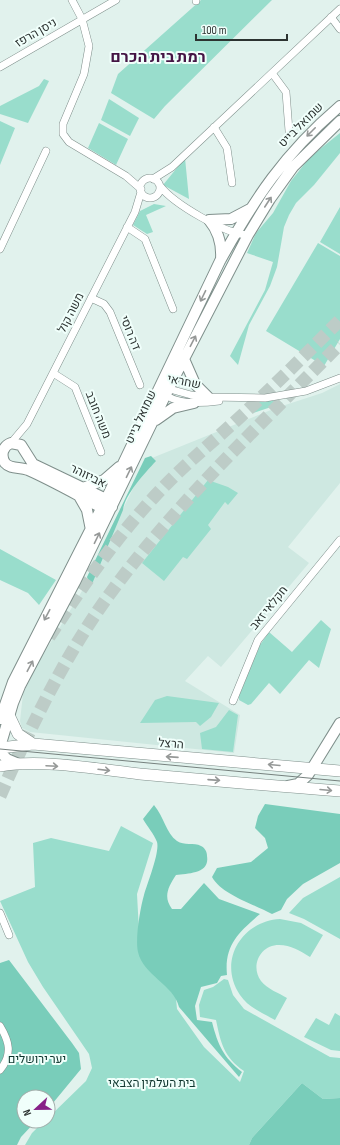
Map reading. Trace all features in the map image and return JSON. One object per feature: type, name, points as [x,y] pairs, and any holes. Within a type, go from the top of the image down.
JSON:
[{"type":"main road","points":[[5,717],[18,734],[33,744]]},
{"type":"main road","name":"הרצל","points":[[1,745],[33,744],[340,771]]},
{"type":"main road","points":[[0,766],[19,764],[85,768],[340,791]]},
{"type":"street","points":[[72,0],[82,19],[88,37],[89,54],[84,74],[62,124],[63,134],[69,142],[126,176],[141,190],[146,197],[154,197],[176,202],[236,233],[248,235]]},
{"type":"street","name":"ניסן הרפז","points":[[0,67],[116,0]]},
{"type":"street","points":[[157,183],[214,127],[340,9]]},
{"type":"street","points":[[331,18],[340,29]]},
{"type":"street","points":[[272,73],[286,92],[288,131]]},
{"type":"street","name":"שמואל בייט","points":[[1,745],[5,717],[13,682],[91,530],[153,423],[165,390],[220,261],[250,209],[268,182],[291,153],[314,129],[340,106]]},
{"type":"street","name":"שמואל בייט","points":[[5,717],[75,582],[126,459],[184,359],[248,235],[270,199],[293,167],[340,121]]},
{"type":"street","points":[[214,127],[227,148],[232,183]]},
{"type":"street","points":[[0,249],[46,151]]},
{"type":"street","points":[[126,176],[157,183],[176,202]]},
{"type":"street","points":[[141,190],[141,184],[145,180]]},
{"type":"street","points":[[154,197],[159,192],[157,183]]},
{"type":"street","name":"משה קול","points":[[6,444],[27,424],[135,212],[141,190]]},
{"type":"street","name":"משה קול","points":[[135,212],[154,197]]},
{"type":"street","points":[[209,220],[230,219],[250,209]]},
{"type":"street","points":[[209,220],[218,232],[220,238],[220,261]]},
{"type":"street","points":[[127,227],[145,239],[173,309]]},
{"type":"street","name":"דה רוסי","points":[[91,298],[104,304],[110,312],[140,385]]},
{"type":"street","points":[[184,359],[195,384],[208,397]]},
{"type":"street","name":"משה חובב","points":[[53,373],[75,387],[101,452]]},
{"type":"street","name":"שחראי","points":[[165,390],[194,403],[265,398],[295,394],[340,378]]},
{"type":"street","name":"שחראי","points":[[165,390],[208,397],[237,399]]},
{"type":"street","points":[[153,423],[173,408],[194,403]]},
{"type":"street","name":"משה קול","points":[[25,451],[27,424]]},
{"type":"street","name":"אביזוהר","points":[[80,492],[18,467],[8,466],[1,457],[6,444],[18,444],[25,451],[33,464],[80,492],[106,505]]},
{"type":"street","points":[[18,467],[23,463],[25,451]]},
{"type":"street","points":[[91,530],[87,510],[80,492],[104,480],[126,459]]},
{"type":"street","name":"חקלאי זאב","points":[[233,701],[258,640],[340,540]]},
{"type":"street","points":[[0,699],[27,654]]},
{"type":"street","points":[[284,786],[303,781],[340,723]]},
{"type":"street","points":[[0,752],[7,759],[19,764]]},
{"type":"street","points":[[0,913],[9,935]]},
{"type":"street","points":[[0,1026],[8,1040],[9,1048],[0,1070]]},
{"type":"shaded area","points":[[340,384],[340,483],[288,547],[309,563],[221,667],[208,656],[185,681],[240,715],[234,753],[30,732],[22,728],[20,721],[23,694],[35,668],[85,586],[147,460],[276,408],[322,393]]},
{"type":"green space","points":[[201,0],[272,0],[165,106],[154,119],[111,93],[118,74]]},
{"type":"green space","points":[[44,79],[49,81],[28,123],[0,114],[0,106],[39,86]]},
{"type":"green space","points":[[109,99],[139,118],[130,136],[101,120]]},
{"type":"green space","points":[[0,121],[15,128],[0,165]]},
{"type":"green space","points":[[99,123],[128,139],[116,165],[88,148]]},
{"type":"green space","points":[[340,133],[340,153],[314,185],[296,203],[289,215],[284,227],[277,267],[270,286],[249,325],[238,365],[230,356],[265,290],[273,262],[247,253],[256,233],[273,213],[291,181],[310,157]]},
{"type":"green space","points":[[185,158],[189,199],[163,185]]},
{"type":"green space","points":[[154,204],[166,206],[146,215],[153,232],[147,234],[133,225],[140,211]]},
{"type":"green space","points":[[340,207],[340,254],[320,242]]},
{"type":"green space","points":[[318,243],[340,256],[340,339],[324,366],[266,331]]},
{"type":"green space","points":[[271,400],[283,403],[253,413],[249,402]]},
{"type":"green space","points":[[151,456],[156,461],[146,471],[127,497],[92,584],[89,583],[87,577],[145,458]]},
{"type":"green space","points":[[208,480],[228,487],[238,493],[228,505],[225,502],[208,525],[211,529],[187,559],[183,557],[164,581],[142,563]]},
{"type":"green space","points":[[0,549],[56,580],[39,605],[28,593],[0,580]]},
{"type":"green space","points":[[321,620],[331,629],[319,668],[309,660],[280,694],[269,683],[251,704],[248,705],[239,700],[239,696],[260,645],[269,632],[292,652]]},
{"type":"green space","points":[[167,696],[219,703],[211,717],[200,726],[196,722],[140,723],[155,700]]},
{"type":"green space","points":[[229,710],[238,715],[233,752],[202,749],[200,733],[216,727]]},
{"type":"green space","points":[[265,804],[340,814],[340,863],[303,884],[287,899],[281,910],[272,914],[231,894],[223,889],[212,877],[217,868],[251,862],[268,848],[265,838],[255,828],[258,816]]},
{"type":"green space","points":[[154,805],[173,838],[186,844],[201,846],[205,849],[207,855],[207,862],[202,869],[197,872],[176,875],[173,879],[167,896],[169,905],[172,909],[181,909],[204,883],[219,899],[260,914],[234,940],[228,955],[227,975],[221,976],[217,983],[201,987],[195,1006],[197,1020],[212,1022],[222,1050],[230,1061],[242,1072],[239,1077],[179,1007],[171,992],[146,967],[138,952],[138,924],[141,908],[157,853],[156,839],[143,819]]},
{"type":"green space","name":"בית העלמין הצבאי","points":[[121,826],[153,843],[137,894],[140,950],[175,988],[177,1009],[204,1047],[240,1082],[244,1071],[237,1066],[224,1049],[216,1020],[200,1017],[199,1005],[204,990],[213,987],[224,979],[228,980],[233,995],[244,1009],[330,1057],[340,1058],[340,1098],[323,1099],[302,1083],[252,1138],[249,1145],[25,1145],[36,1129],[56,1129],[56,1110],[86,1081],[92,1068],[89,1054],[43,987],[28,962],[0,901],[35,887],[33,843],[51,838],[109,851]]},
{"type":"green space","points":[[340,877],[340,939],[304,919],[289,913],[303,898]]},
{"type":"green space","points":[[280,919],[301,923],[323,935],[310,957],[291,947],[279,945],[272,946],[262,952],[259,957],[256,969],[261,981],[270,989],[287,998],[275,1020],[256,1009],[243,999],[234,982],[231,969],[237,945],[245,935],[254,927],[266,921]]},
{"type":"green space","name":"יער ירושלים","points":[[9,960],[79,1053],[81,1069],[56,1099],[56,1089],[16,1089],[16,1129],[28,1129],[21,1137],[17,1145],[0,1145],[0,963]]},
{"type":"green space","points":[[335,1013],[340,1016],[340,1051],[331,1050],[304,1037],[316,1018],[329,1025]]},
{"type":"green space","points":[[302,1083],[323,1099],[340,1098],[340,1145],[249,1145],[252,1138]]},
{"type":"tunnel","points":[[49,637],[99,564],[154,497],[186,465],[266,393],[340,320]]},
{"type":"tunnel","points":[[0,796],[49,692],[77,643],[109,595],[162,528],[190,497],[249,435],[340,344]]},
{"type":"tram line","points":[[0,749],[340,781]]},
{"type":"district","name":"רמת בית הכרם","points":[[158,57]]}]
